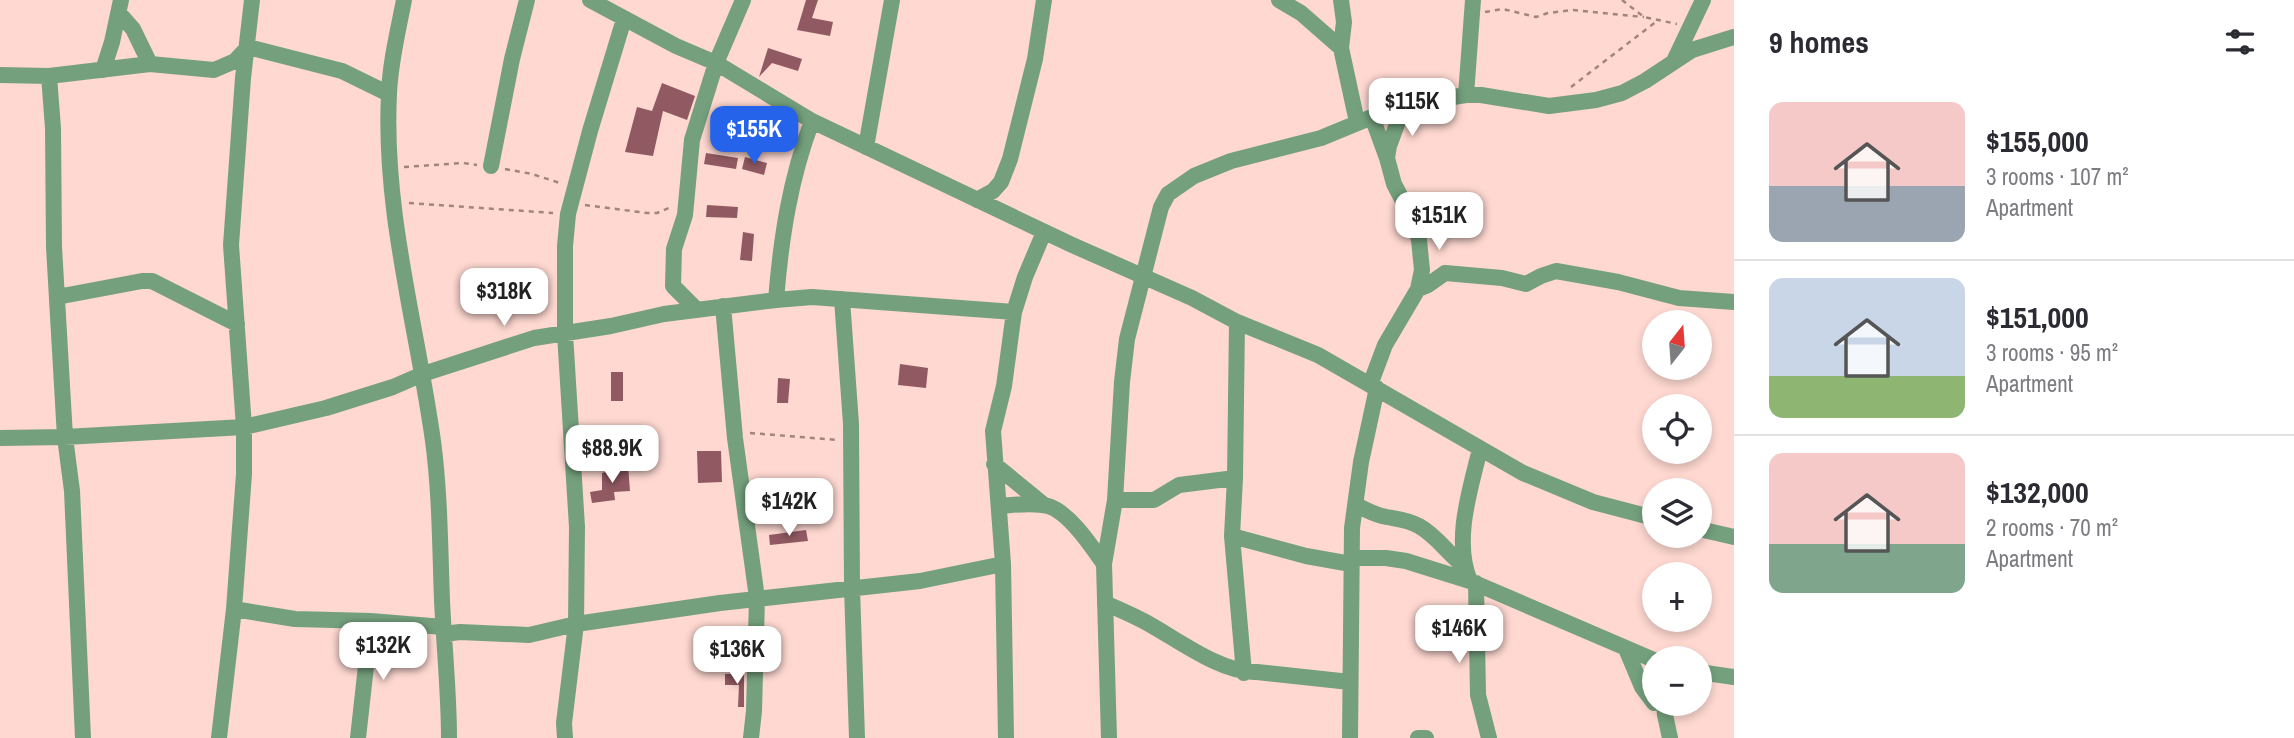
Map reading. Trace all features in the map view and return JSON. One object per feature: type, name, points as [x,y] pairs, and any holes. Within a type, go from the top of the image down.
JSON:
[{"type":"street","points":[[219,738],[234,609],[243,486],[244,427],[231,245],[236,155],[252,0]]},
{"type":"street","points":[[404,0],[391,71],[388,140],[392,204],[423,374],[433,446],[448,676],[449,738]]},
{"type":"street","points":[[491,166],[512,59],[527,0]]},
{"type":"street","points":[[590,0],[716,63],[812,121],[1044,232],[1192,298],[1237,322],[1318,355],[1523,473],[1593,502],[1642,515]]},
{"type":"street","points":[[664,314],[673,286],[674,249],[685,215],[692,140],[716,63],[743,0]]},
{"type":"street","points":[[866,147],[892,0]]},
{"type":"street","points":[[977,200],[993,191],[1001,182],[1010,159],[1035,59],[1044,0]]},
{"type":"street","points":[[1279,0],[1301,13],[1342,48]]},
{"type":"street","points":[[1341,0],[1344,22],[1342,48],[1364,120],[1387,158],[1394,184],[1414,222],[1422,270],[1418,289],[1385,345],[1373,387],[1361,462],[1352,528],[1352,738]]},
{"type":"street","points":[[1675,59],[1703,0]]},
{"type":"street","points":[[120,6],[150,64]]},
{"type":"street","points":[[103,70],[120,6]]},
{"type":"street","points":[[1466,95],[1472,8]]},
{"type":"street","points":[[565,738],[564,723],[576,624],[577,527],[565,334],[565,246],[570,208],[590,131],[624,19]]},
{"type":"street","points":[[1109,738],[1104,564],[1115,500],[1117,435],[1127,339],[1161,207],[1168,194],[1194,176],[1231,161],[1321,138],[1364,120],[1428,101],[1466,95],[1491,96],[1549,106],[1596,100],[1622,93],[1692,50],[1734,37]]},
{"type":"street","points":[[0,59],[2,75],[49,76],[150,64],[214,69],[235,61],[248,47]]},
{"type":"street","points":[[248,47],[342,71],[389,94]]},
{"type":"street","points":[[49,76],[53,128],[54,247],[65,437],[72,491],[83,738]]},
{"type":"street","points":[[1387,158],[1403,108]]},
{"type":"street","points":[[776,300],[779,257],[788,200],[798,158],[812,121]]},
{"type":"street","points":[[1006,738],[1003,564],[993,431],[1004,386],[1014,312],[1044,232]]},
{"type":"street","points":[[1418,289],[1444,274],[1503,278],[1526,284],[1556,271],[1618,282],[1679,298],[1734,302]]},
{"type":"street","points":[[57,297],[152,281],[237,324]]},
{"type":"street","points":[[673,286],[697,310]]},
{"type":"street","points":[[0,438],[244,427],[326,408],[534,338],[723,306],[812,297],[1014,312]]},
{"type":"street","points":[[842,299],[851,440],[857,738]]},
{"type":"street","points":[[723,306],[734,427],[757,598],[751,738]]},
{"type":"street","points":[[1237,322],[1232,536],[1244,673]]},
{"type":"street","points":[[1480,449],[1466,510],[1478,695],[1489,738]]},
{"type":"street","points":[[995,464],[1044,505],[1064,516],[1104,564]]},
{"type":"street","points":[[1115,500],[1154,500],[1179,485],[1235,478]]},
{"type":"street","points":[[999,506],[1044,505]]},
{"type":"street","points":[[1356,505],[1380,516],[1407,521],[1431,534],[1470,577]]},
{"type":"street","points":[[1712,532],[1734,537]]},
{"type":"street","points":[[1232,536],[1306,556],[1351,561],[1386,558],[1470,577],[1642,655]]},
{"type":"street","points":[[234,609],[295,619],[371,621],[444,630],[529,635],[576,624],[757,598],[920,581],[1003,564]]},
{"type":"street","points":[[1105,603],[1147,622],[1206,657],[1244,673],[1350,682]]},
{"type":"street","points":[[358,738],[371,621]]},
{"type":"street","points":[[1626,649],[1642,687]]},
{"type":"street","points":[[1712,674],[1734,677]]},
{"type":"street","points":[[1662,716],[1670,738]]},
{"type":"street","points":[[1418,738],[1426,738]]},
{"type":"path","points":[[1622,0],[1644,17]]},
{"type":"path","points":[[1472,8],[1503,9],[1532,17],[1573,10],[1644,17],[1691,26]]},
{"type":"path","points":[[1549,106],[1593,68],[1657,21]]},
{"type":"path","points":[[392,204],[657,213],[667,210],[686,193]]},
{"type":"path","points":[[734,427],[759,434],[851,440]]},
{"type":"building","points":[[806,0],[818,0],[812,18],[833,22],[830,36],[797,30]]},
{"type":"building","points":[[768,48],[802,59],[798,71],[772,63],[759,77]]},
{"type":"building","points":[[662,83],[695,96],[687,120],[663,111],[653,156],[625,152],[637,107],[652,111]]},
{"type":"building","points":[[706,153],[738,158],[736,169],[704,164]]},
{"type":"building","points":[[745,157],[767,163],[764,175],[742,169]]},
{"type":"building","points":[[707,205],[738,207],[737,218],[706,217]]},
{"type":"building","points":[[743,232],[754,234],[752,261],[740,260]]},
{"type":"building","points":[[900,364],[928,368],[926,388],[898,385]]},
{"type":"building","points":[[611,372],[623,372],[623,401],[611,401]]},
{"type":"building","points":[[778,378],[790,379],[788,403],[777,403]]},
{"type":"building","points":[[697,451],[721,451],[722,482],[698,483]]},
{"type":"building","points":[[628,465],[630,491],[614,492],[615,500],[592,503],[590,492],[602,490],[602,473]]},
{"type":"building","points":[[806,530],[808,541],[770,545],[769,535]]},
{"type":"building","points":[[725,674],[744,674],[744,707],[738,707],[739,685],[725,685]]}]
